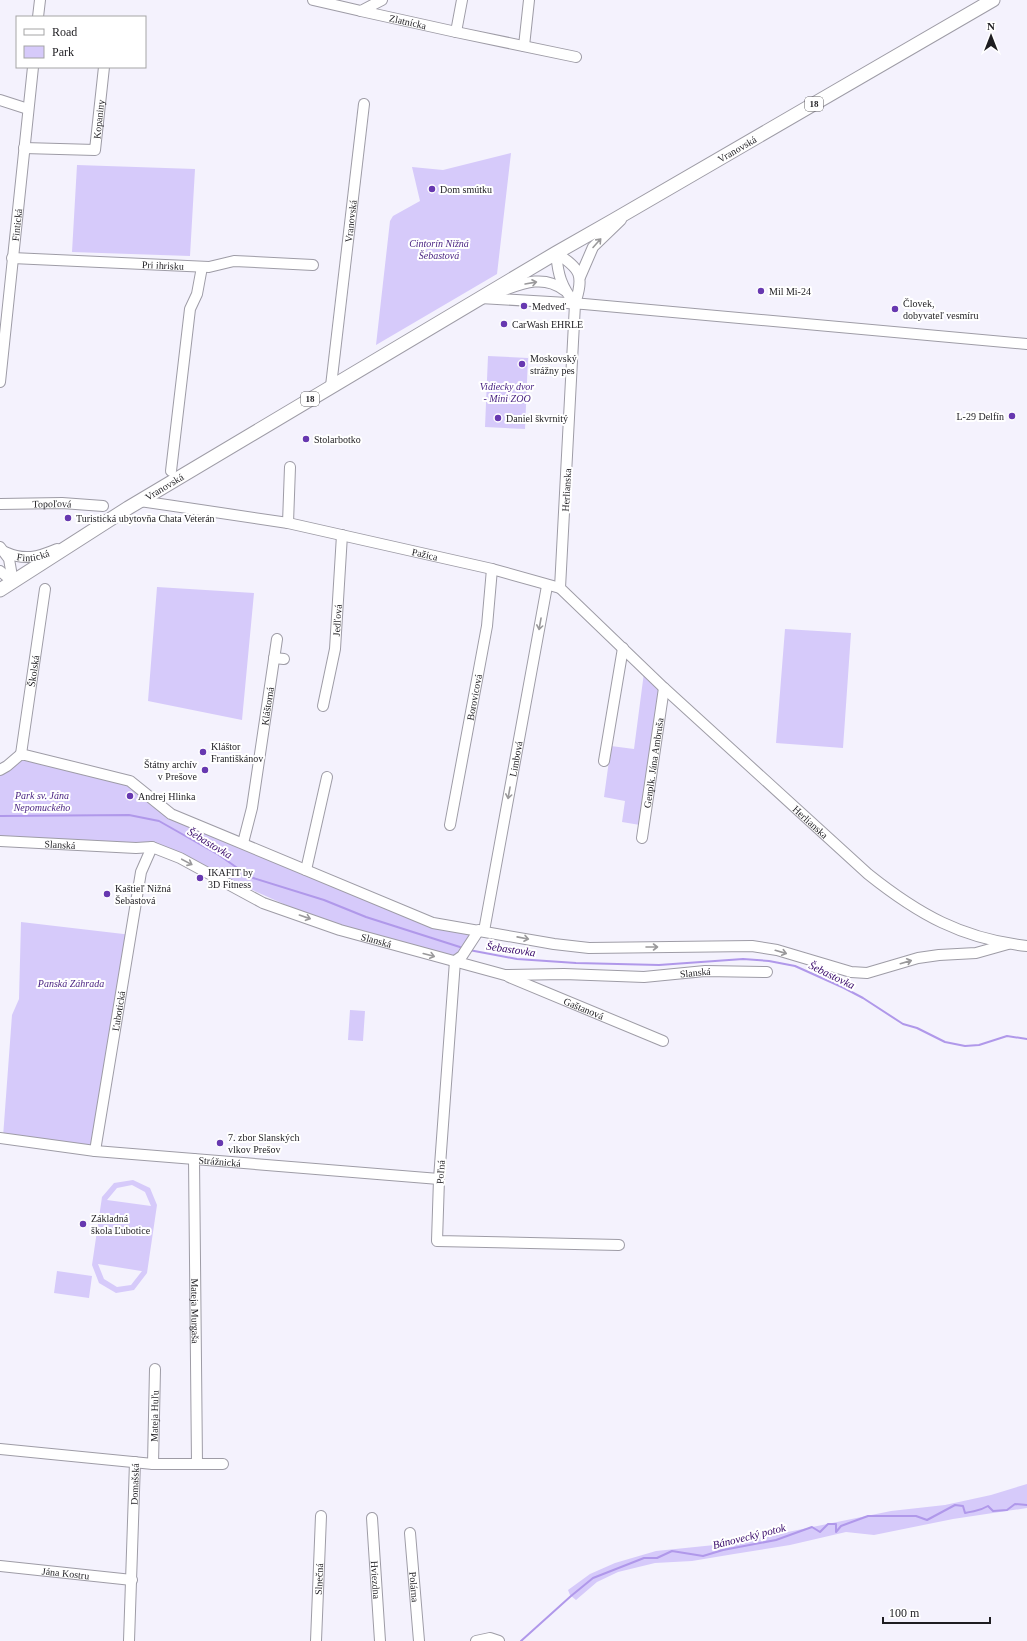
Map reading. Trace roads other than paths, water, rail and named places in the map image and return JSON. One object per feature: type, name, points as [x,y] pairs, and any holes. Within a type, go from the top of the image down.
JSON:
[{"type":"main road","name":"Vranovská","points":[[0,590],[140,501],[331,386],[556,253],[993,0]]},
{"type":"street","points":[[38,16],[40,0]]},
{"type":"street","name":"Zlatnícka","points":[[313,0],[576,57]]},
{"type":"street","points":[[361,11],[382,0]]},
{"type":"street","points":[[456,32],[462,0]]},
{"type":"street","points":[[524,46],[529,0]]},
{"type":"street","name":"Fintická","points":[[0,382],[1,351],[33,68]]},
{"type":"street","name":"Kopaniny","points":[[24,148],[95,150],[104,68]]},
{"type":"street","points":[[0,100],[28,109]]},
{"type":"street","name":"Vranovská","points":[[331,386],[364,104]]},
{"type":"street","name":"Herlianska","points":[[635,208],[593,247],[580,277],[580,287],[575,304],[560,588],[664,688],[868,874],[897,897],[938,921],[973,936],[1008,944],[1027,946]]},
{"type":"street","points":[[556,253],[572,263],[580,277]]},
{"type":"street","points":[[556,253],[557,265],[564,290]]},
{"type":"street","name":"Pri ihrisku","points":[[12,258],[202,267],[209,267],[234,261],[313,265]]},
{"type":"street","name":"Vranovská","points":[[171,471],[190,309],[197,294],[202,267]]},
{"type":"street","points":[[480,298],[530,282],[552,282],[564,290],[575,304]]},
{"type":"street","points":[[480,298],[552,302],[1027,344]]},
{"type":"street","points":[[288,523],[290,467]]},
{"type":"street","name":"Pažica","points":[[140,501],[288,523],[492,569],[547,586],[560,588]]},
{"type":"street","name":"Topoľová","points":[[0,504],[62,503],[103,506]]},
{"type":"street","name":"Jedľová","points":[[340,651],[344,535]]},
{"type":"street","name":"Jedľová","points":[[323,706],[335,649],[344,535]]},
{"type":"street","name":"Fintická","points":[[3,550],[20,558],[32,558],[52,551],[82,537]]},
{"type":"street","name":"Fintická","points":[[3,550],[11,566],[13,582]]},
{"type":"street","name":"Borovicová","points":[[450,825],[487,626],[492,569]]},
{"type":"street","points":[[0,571],[13,582]]},
{"type":"street","name":"Limbová","points":[[479,933],[547,586]]},
{"type":"street","name":"Školská","points":[[21,754],[45,588]]},
{"type":"street","name":"Kláštorná","points":[[243,843],[252,808],[279,658],[277,639]]},
{"type":"street","points":[[604,761],[623,648]]},
{"type":"street","name":"Genplk. Jána Ambruša","points":[[642,838],[664,688]]},
{"type":"street","points":[[0,770],[21,754],[130,782],[171,814],[433,923],[479,933],[589,948],[757,946],[777,950],[851,972],[862,973],[867,973],[918,958],[971,953],[1008,944]]},
{"type":"street","points":[[306,870],[327,777]]},
{"type":"street","name":"Slanská","points":[[0,841],[136,848],[152,847],[180,858],[264,903],[351,933],[458,959],[505,976],[548,975],[644,977],[705,971],[767,972]]},
{"type":"street","name":"Ľubotická","points":[[95,1151],[141,872],[152,847]]},
{"type":"street","name":"Poľná","points":[[479,933],[458,959],[439,1179],[437,1241],[619,1245]]},
{"type":"street","points":[[971,953],[973,936]]},
{"type":"street","points":[[546,993],[548,975]]},
{"type":"street","name":"Gaštanová","points":[[505,976],[663,1042]]},
{"type":"street","name":"Strážnická","points":[[0,1138],[95,1151],[439,1179]]},
{"type":"street","name":"Mateja Murgaša","points":[[194,1159],[197,1464]]},
{"type":"street","name":"Mateja Huľu","points":[[154,1464],[155,1369]]},
{"type":"street","name":"Domašská","points":[[0,1449],[135,1462],[132,1580],[128,1641]]},
{"type":"street","points":[[135,1462],[154,1464],[222,1464]]},
{"type":"street","name":"Slnečná","points":[[316,1641],[321,1516]]},
{"type":"street","name":"Hviezdna","points":[[372,1518],[380,1641]]},
{"type":"street","name":"Polárna","points":[[410,1533],[419,1641]]},
{"type":"street","name":"Jána Kostru","points":[[0,1566],[132,1580]]},
{"type":"street","points":[[476,1641],[490,1638],[499,1641]]},
{"type":"waterway","name":"Šebastovka","points":[[0,816],[129,815],[159,821],[219,855],[250,877],[324,900],[366,917],[463,948]]},
{"type":"waterway","name":"Šebastovka","points":[[469,950],[517,959],[576,963],[659,965],[743,959],[769,961],[795,966],[844,988],[863,998],[903,1024],[917,1028],[945,1042],[965,1046],[979,1045],[1007,1036],[1027,1039]]},
{"type":"waterway","name":"Bánovecký potok","points":[[521,1641],[593,1578],[644,1558],[657,1558],[672,1551],[703,1556],[723,1550],[776,1540],[812,1527],[820,1532],[828,1524],[836,1524],[836,1532],[841,1526],[868,1516],[916,1516],[927,1520],[955,1505],[963,1506],[965,1513],[979,1510],[988,1506],[993,1511],[1007,1510],[1015,1504],[1027,1505]]},
{"type":"place","name":"Dom smútku","points":[[432,189]]},
{"type":"place","name":"Mil Mi-24","points":[[761,291]]},
{"type":"place","name":"Medveď","points":[[524,306]]},
{"type":"place","name":"Človek, dobyvateľ vesmíru","points":[[895,309]]},
{"type":"place","name":"CarWash EHRLE","points":[[504,324]]},
{"type":"place","name":"Moskovský strážny pes","points":[[522,364]]},
{"type":"place","name":"L-29 Delfín","points":[[1012,416]]},
{"type":"place","name":"Daniel škvrnitý","points":[[498,418]]},
{"type":"place","name":"Stolarbotko","points":[[306,439]]},
{"type":"place","name":"Turistická ubytovňa Chata Veterán","points":[[68,518]]},
{"type":"place","name":"Kláštor Františkánov","points":[[203,752]]},
{"type":"place","name":"Štátny archív v Prešove","points":[[205,770]]},
{"type":"place","name":"Andrej Hlinka","points":[[130,796]]},
{"type":"place","name":"IKAFIT by 3D Fitness","points":[[200,878]]},
{"type":"place","name":"Kaštieľ Nižná Šebastová","points":[[107,894]]},
{"type":"place","name":"7. zbor Slanských vlkov Prešov","points":[[220,1143]]},
{"type":"place","name":"Základná škola Ľubotice","points":[[83,1224]]},
{"type":"park label","name":"Cintorín Nižná Šebastová","points":[[439,248]]},
{"type":"park label","name":"Vidiecky dvor - Mini ZOO","points":[[507,392]]},
{"type":"park label","name":"Park sv. Jána Nepomuckého","points":[[42,800]]},
{"type":"park label","name":"Panská Záhrada","points":[[71,983]]}]
